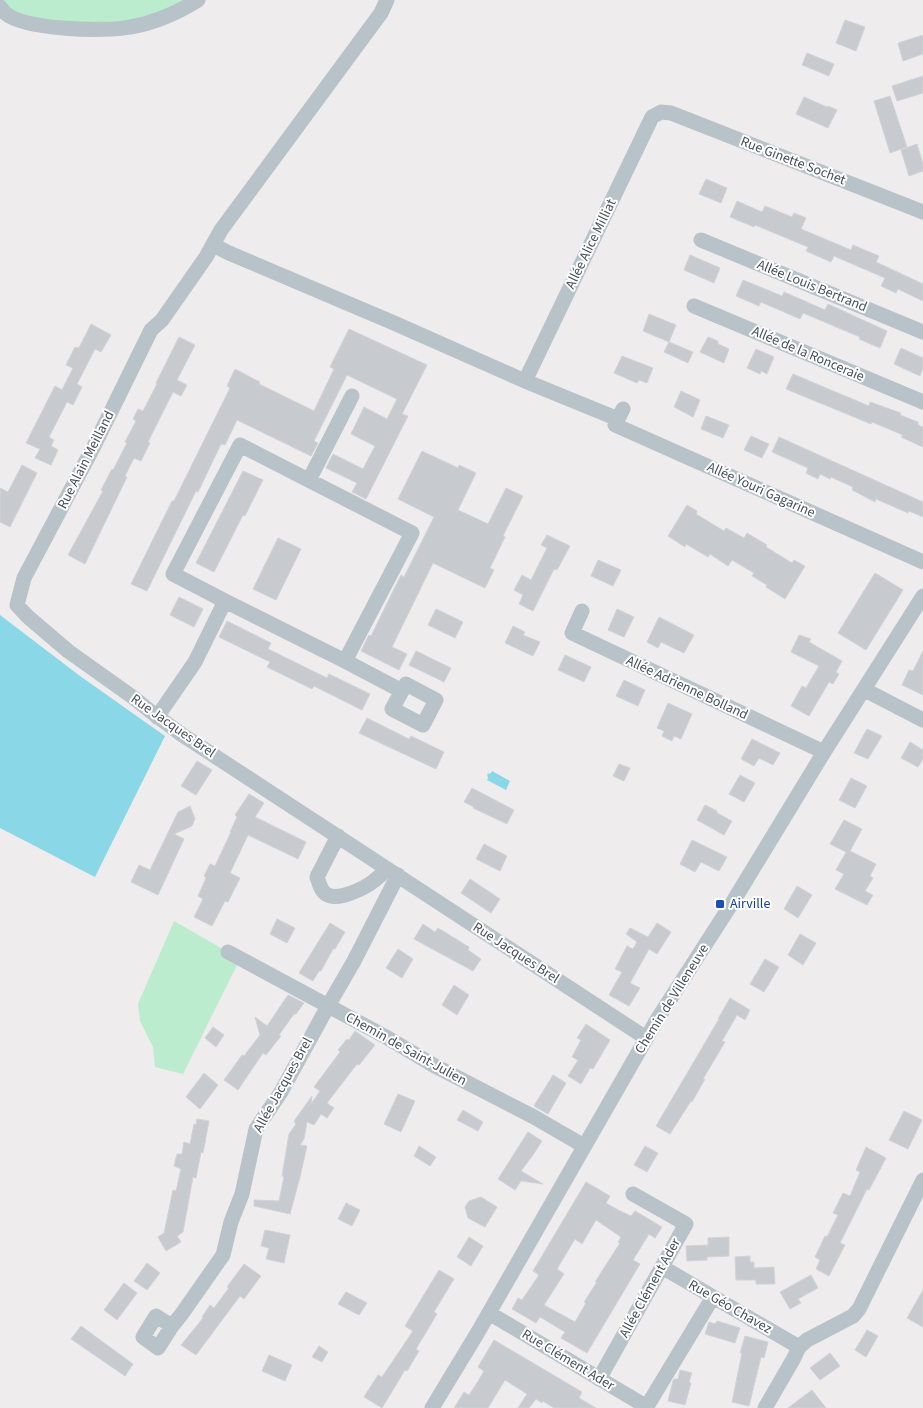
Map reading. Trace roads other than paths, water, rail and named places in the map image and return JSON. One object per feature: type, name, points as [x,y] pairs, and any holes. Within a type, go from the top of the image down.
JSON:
[{"type":"street","points":[[3,10],[28,24],[65,28],[129,28],[158,20],[186,8],[198,0]]},
{"type":"street","name":"Rue Alain Meilland","points":[[17,605],[24,578],[94,448],[151,330],[162,320],[206,257],[221,230],[381,13],[387,0]]},
{"type":"street","name":"Rue Ginette Sochet","points":[[661,112],[671,113],[923,212]]},
{"type":"street","name":"Allée Alice Milliat","points":[[526,382],[652,117],[661,112]]},
{"type":"street","name":"Allée Louis Bertrand","points":[[701,240],[923,332]]},
{"type":"street","points":[[213,244],[229,253],[394,323],[526,382]]},
{"type":"street","name":"Allée de la Ronceraie","points":[[694,306],[923,402]]},
{"type":"street","name":"Allée Youri Gagarine","points":[[526,382],[620,414],[615,425],[923,562]]},
{"type":"street","points":[[309,480],[352,396]]},
{"type":"street","points":[[345,661],[412,533],[240,445],[173,574],[402,691]]},
{"type":"street","name":"Chemin de Villeneuve","points":[[432,1408],[489,1313],[646,1038],[923,596]]},
{"type":"street","points":[[157,717],[194,662],[226,601]]},
{"type":"street","name":"Rue Jacques Brel","points":[[17,605],[68,651],[134,698],[157,717],[646,1038]]},
{"type":"street","name":"Allée Adrienne Bolland","points":[[582,611],[572,633],[824,752]]},
{"type":"street","points":[[865,690],[923,720]]},
{"type":"street","points":[[338,836],[317,877],[320,887],[326,894],[334,897],[355,891],[392,872]]},
{"type":"street","name":"Allée Jacques Brel","points":[[172,1326],[182,1315],[223,1255],[231,1222],[242,1194],[256,1129],[280,1092],[354,961],[392,872]]},
{"type":"street","name":"Chemin de Saint-Julien","points":[[228,952],[386,1037],[434,1066],[534,1117],[584,1146]]},
{"type":"street","points":[[765,1408],[799,1347],[807,1340],[853,1316],[859,1309],[923,1180]]},
{"type":"street","name":"Allée Clément Ader","points":[[599,1379],[686,1224],[633,1194]]},
{"type":"street","name":"Rue Géo Chavez","points":[[662,1266],[799,1347]]},
{"type":"street","points":[[646,1408],[713,1296]]},
{"type":"street","name":"Rue Clément Ader","points":[[489,1313],[646,1408]]},
{"type":"water","points":[[0,615],[80,676],[165,736],[95,877],[0,828]]},
{"type":"water","points":[[492,771],[510,781],[506,790],[487,780],[487,774]]},
{"type":"place","name":"Airville","points":[[720,904]]}]
